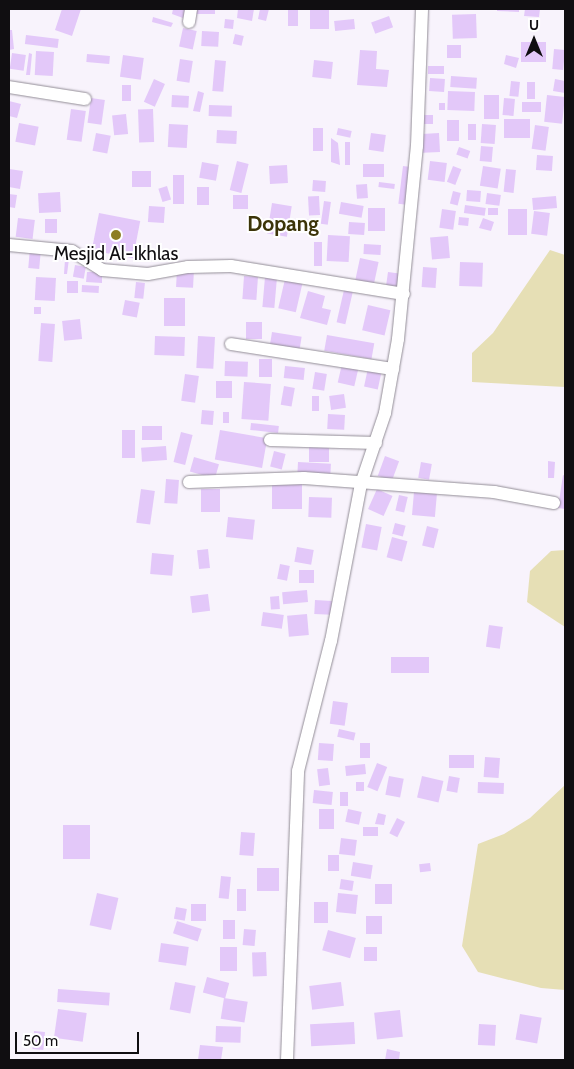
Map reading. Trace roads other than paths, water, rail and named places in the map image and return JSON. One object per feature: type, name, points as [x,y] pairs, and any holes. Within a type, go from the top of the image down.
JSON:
[{"type":"street","points":[[286,1060],[298,771],[331,642],[361,484],[376,443],[393,369],[404,294],[417,146],[422,9]]},
{"type":"street","points":[[9,87],[85,99]]},
{"type":"street","points":[[9,245],[72,252],[102,270],[148,274],[188,267],[231,266],[404,294]]},
{"type":"street","points":[[231,344],[393,369]]},
{"type":"street","points":[[270,440],[376,443]]},
{"type":"street","points":[[189,482],[304,478],[361,484],[494,492],[554,503]]},
{"type":"place","name":"Mesjid Al-Ikhlas","points":[[116,235]]},
{"type":"district","name":"Dopang","points":[[283,224]]}]
